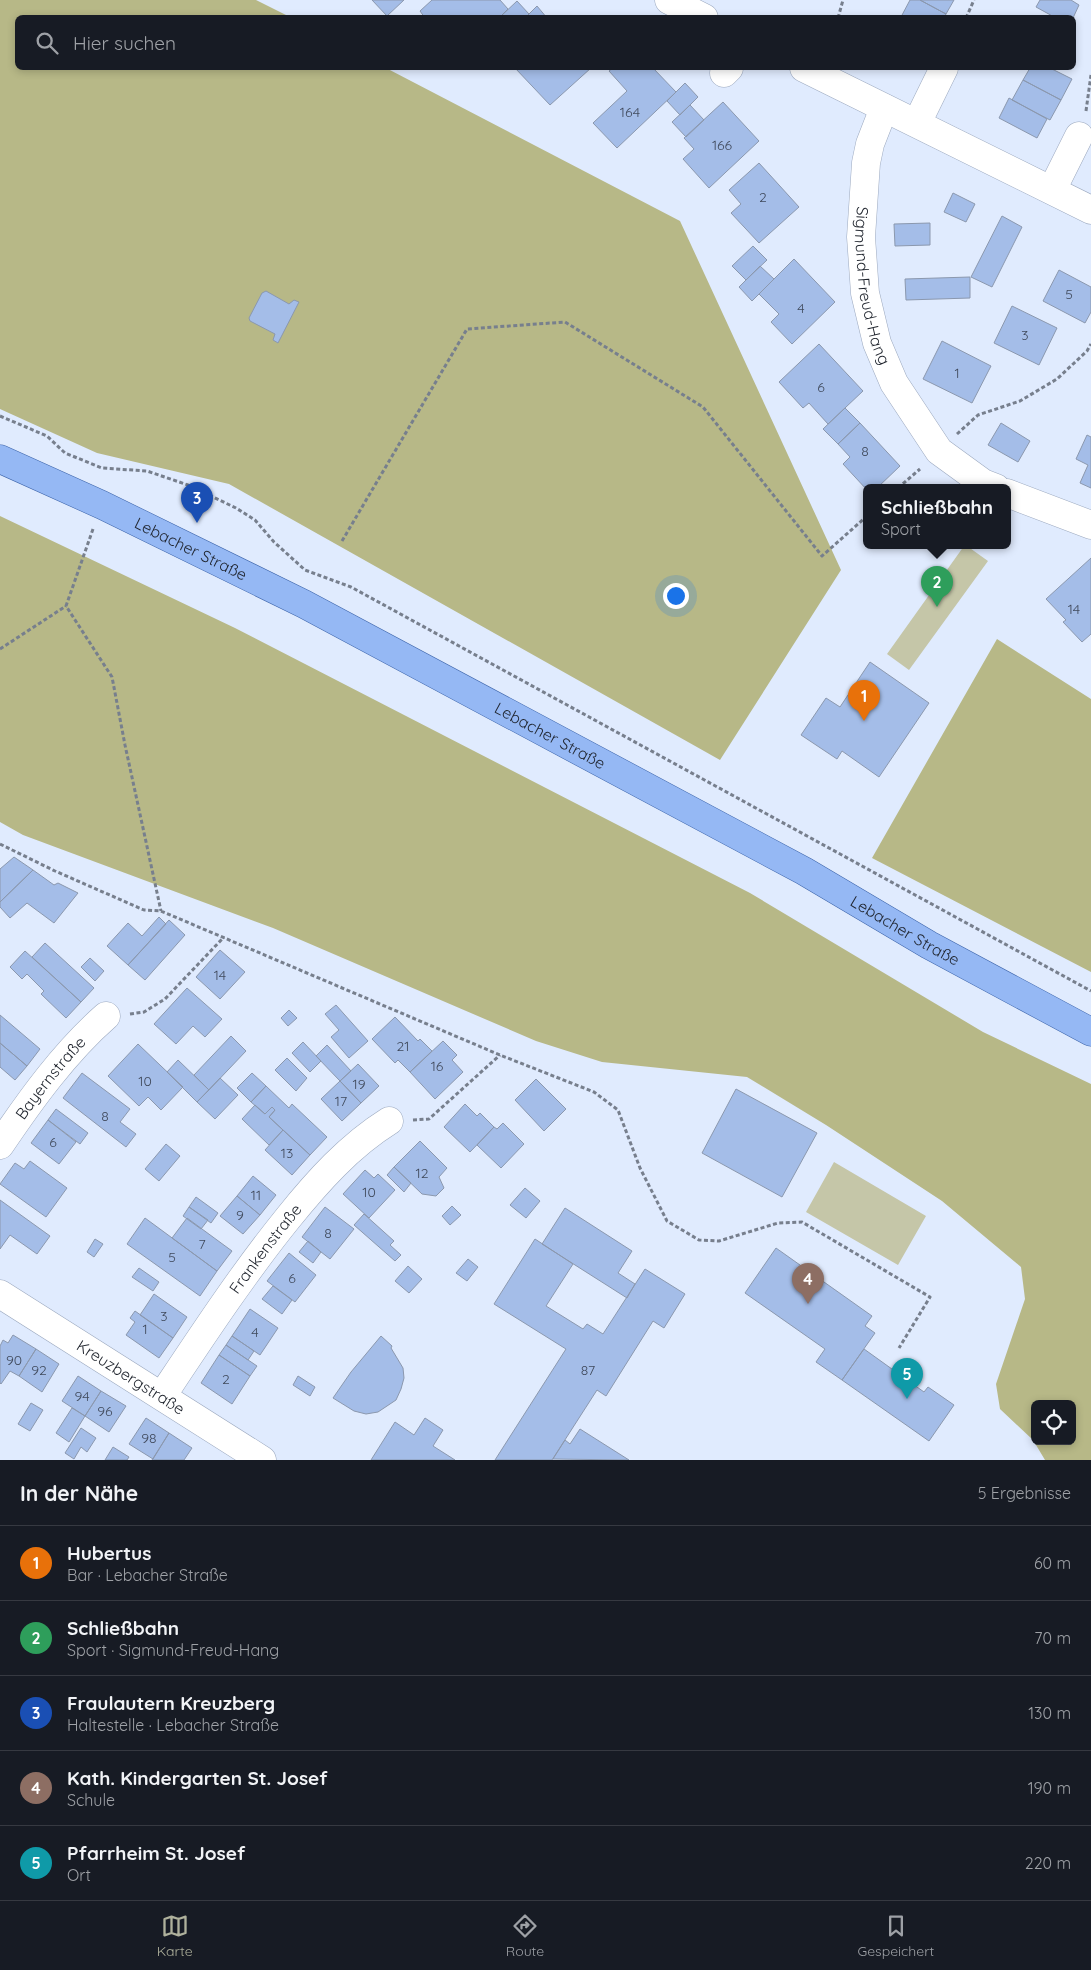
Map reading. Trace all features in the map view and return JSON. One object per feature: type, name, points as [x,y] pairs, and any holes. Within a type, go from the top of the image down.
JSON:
[{"type":"main road","name":"Lebacher Straße","points":[[0,459],[102,505],[304,604],[804,872],[929,945],[1091,1032]]},
{"type":"street","points":[[808,70],[1091,210]]},
{"type":"street","points":[[917,123],[943,70]]},
{"type":"street","name":"Sigmund-Freud-Hang","points":[[884,108],[870,144],[866,163],[861,237],[865,293],[877,343],[894,383],[940,451],[987,484]]},
{"type":"street","points":[[1052,190],[1079,136]]},
{"type":"street","points":[[1011,495],[1091,525]]},
{"type":"street","name":"Bayernstraße","points":[[0,1145],[68,1054],[106,1016]]},
{"type":"street","name":"Frankenstraße","points":[[162,1396],[236,1287],[300,1203],[358,1143],[389,1121]]},
{"type":"street","name":"Kreuzbergstraße","points":[[0,1294],[262,1460]]},
{"type":"path","points":[[839,15],[843,0]]},
{"type":"path","points":[[967,15],[974,0]]},
{"type":"path","points":[[1079,136],[1083,128],[1091,75]]},
{"type":"path","points":[[342,541],[467,329],[565,322],[703,408],[822,556],[863,520]]},
{"type":"path","points":[[940,451],[978,415],[1020,401],[1057,379],[1087,351],[1091,344]]},
{"type":"path","points":[[0,416],[47,436],[64,453],[102,468],[147,472],[188,485],[236,508],[255,520],[274,542],[305,570],[351,587],[1091,991]]},
{"type":"path","points":[[0,650],[66,606],[102,505]]},
{"type":"path","points":[[66,606],[112,676],[161,911]]},
{"type":"path","points":[[0,844],[55,871],[144,910],[161,911],[500,1055],[594,1092],[618,1110],[640,1168],[667,1221],[699,1240],[719,1241],[778,1223],[802,1222],[930,1297],[899,1348]]},
{"type":"path","points":[[106,1016],[144,1012],[165,999],[224,937]]},
{"type":"path","points":[[389,1121],[429,1119],[500,1055]]},
{"type":"green space","points":[[0,0],[256,0],[286,15],[15,15],[15,70],[390,70],[680,221],[841,570],[720,760],[229,484],[97,453],[0,409]]},
{"type":"green space","points":[[0,516],[235,628],[750,893],[983,1032],[1091,1084],[1091,1460],[1045,1460],[1036,1445],[1076,1445],[1076,1400],[1031,1400],[1031,1438],[1000,1409],[996,1384],[1025,1299],[1021,1267],[942,1201],[826,1125],[747,1077],[602,1062],[536,1041],[273,928],[23,835],[0,822]]},
{"type":"green space","points":[[962,549],[971,549],[988,561],[909,670],[887,654]]},
{"type":"green space","points":[[997,639],[1091,699],[1091,972],[872,858]]},
{"type":"green space","points":[[834,1162],[926,1216],[898,1265],[806,1212]]},
{"type":"building","points":[[372,0],[404,0],[388,15]]},
{"type":"building","points":[[432,0],[500,0],[508,9],[502,15],[423,15],[420,11]]},
{"type":"building","points":[[910,0],[920,0],[946,14],[946,15],[902,15]]},
{"type":"building","points":[[920,0],[954,0],[946,14]]},
{"type":"building","points":[[1040,0],[1071,0],[1079,5],[1074,15],[1051,15],[1036,7]]},
{"type":"building","points":[[517,1],[529,14],[528,15],[502,15]]},
{"type":"building","points":[[537,6],[544,15],[528,15]]},
{"type":"building","points":[[517,70],[589,70],[550,105]]},
{"type":"building","points":[[655,70],[676,92],[617,148],[593,123],[627,91],[609,71]]},
{"type":"building","points":[[1029,70],[1054,70],[1072,79],[1061,100],[1023,80]]},
{"type":"building","points":[[1023,80],[1061,100],[1050,120],[1012,100]]},
{"type":"building","points":[[685,83],[698,97],[680,115],[667,101]]},
{"type":"building","points":[[1009,98],[1047,119],[1037,138],[999,118]]},
{"type":"building","points":[[723,102],[759,141],[709,188],[683,159],[694,149],[684,138]]},
{"type":"building","points":[[690,105],[704,120],[686,137],[672,122]]},
{"type":"building","points":[[759,163],[799,207],[759,243],[731,213],[741,204],[729,190]]},
{"type":"building","points":[[953,193],[975,204],[966,222],[944,212]]},
{"type":"building","points":[[1002,216],[1022,227],[992,287],[971,277]]},
{"type":"building","points":[[930,223],[930,245],[895,246],[894,224]]},
{"type":"building","points":[[753,246],[767,260],[746,280],[732,266]]},
{"type":"building","points":[[794,259],[835,302],[792,344],[771,322],[779,314],[759,294]]},
{"type":"building","points":[[760,266],[774,279],[752,301],[739,287]]},
{"type":"building","points":[[1059,270],[1091,287],[1091,312],[1085,323],[1043,301]]},
{"type":"building","points":[[970,277],[970,298],[906,300],[905,279]]},
{"type":"building","points":[[266,291],[289,304],[294,300],[299,302],[278,343],[273,340],[275,334],[250,321],[249,318],[262,293]]},
{"type":"building","points":[[1012,306],[1057,328],[1039,365],[994,343]]},
{"type":"building","points":[[942,341],[991,366],[972,403],[923,379]]},
{"type":"building","points":[[819,344],[863,391],[828,424],[809,403],[803,408],[779,382]]},
{"type":"building","points":[[845,408],[860,423],[838,444],[823,429]]},
{"type":"building","points":[[860,423],[900,466],[881,484],[863,484],[863,486],[843,464],[850,457],[838,444]]},
{"type":"building","points":[[1001,423],[1030,441],[1018,462],[988,445]]},
{"type":"building","points":[[1087,435],[1091,437],[1091,488],[1080,483],[1088,465],[1076,459]]},
{"type":"building","points":[[1091,558],[1091,634],[1082,642],[1063,622],[1066,620],[1046,599]]},
{"type":"building","points":[[870,662],[929,703],[879,777],[842,751],[837,759],[801,735],[826,698],[840,707]]},
{"type":"building","points":[[14,857],[33,870],[0,902],[0,869]]},
{"type":"building","points":[[33,870],[54,885],[58,883],[78,893],[54,923],[27,903],[10,918],[0,907],[0,902]]},
{"type":"building","points":[[159,917],[166,924],[128,965],[107,946],[128,923],[142,936]]},
{"type":"building","points":[[169,920],[185,935],[145,980],[128,965]]},
{"type":"building","points":[[45,943],[94,988],[81,1002],[32,957]]},
{"type":"building","points":[[220,950],[245,972],[220,999],[196,977]]},
{"type":"building","points":[[25,951],[81,1002],[66,1018],[41,994],[44,991],[27,974],[22,979],[10,967]]},
{"type":"building","points":[[90,958],[104,971],[95,981],[81,967]]},
{"type":"building","points":[[187,988],[222,1019],[205,1037],[193,1026],[176,1044],[154,1024]]},
{"type":"building","points":[[336,1005],[368,1041],[349,1058],[331,1037],[339,1030],[325,1014]]},
{"type":"building","points":[[289,1010],[297,1018],[288,1026],[281,1018]]},
{"type":"building","points":[[0,1015],[40,1049],[27,1066],[0,1043]]},
{"type":"building","points":[[395,1017],[418,1041],[420,1039],[432,1051],[410,1072],[398,1060],[395,1063],[372,1039]]},
{"type":"building","points":[[231,1036],[246,1051],[209,1090],[194,1075]]},
{"type":"building","points":[[443,1041],[457,1055],[452,1060],[463,1072],[435,1099],[410,1072]]},
{"type":"building","points":[[303,1042],[321,1061],[310,1072],[292,1053]]},
{"type":"building","points":[[0,1043],[27,1066],[15,1080],[0,1067]]},
{"type":"building","points":[[138,1044],[183,1087],[161,1110],[148,1097],[139,1106],[108,1076]]},
{"type":"building","points":[[327,1045],[351,1071],[340,1081],[316,1056]]},
{"type":"building","points":[[287,1058],[307,1078],[296,1091],[275,1070]]},
{"type":"building","points":[[178,1060],[209,1090],[197,1102],[167,1072]]},
{"type":"building","points":[[358,1064],[379,1086],[361,1103],[340,1081]]},
{"type":"building","points":[[82,1073],[130,1109],[120,1122],[136,1134],[126,1147],[63,1098]]},
{"type":"building","points":[[252,1073],[266,1086],[251,1102],[237,1088]]},
{"type":"building","points":[[220,1078],[238,1095],[215,1119],[197,1102]]},
{"type":"building","points":[[536,1079],[566,1109],[544,1131],[515,1100]]},
{"type":"building","points":[[340,1081],[361,1103],[342,1121],[321,1099]]},
{"type":"building","points":[[266,1086],[289,1108],[292,1104],[327,1137],[310,1155],[269,1117],[275,1110],[272,1107],[265,1114],[251,1102]]},
{"type":"building","points":[[736,1089],[817,1133],[782,1197],[702,1153]]},
{"type":"building","points":[[465,1104],[477,1116],[480,1113],[494,1127],[470,1152],[444,1127]]},
{"type":"building","points":[[255,1105],[265,1114],[272,1107],[275,1110],[269,1117],[283,1130],[269,1145],[242,1119]]},
{"type":"building","points":[[56,1109],[88,1133],[80,1144],[48,1120]]},
{"type":"building","points":[[48,1120],[76,1142],[59,1164],[31,1143]]},
{"type":"building","points":[[503,1123],[524,1144],[501,1168],[477,1145],[494,1127],[497,1129]]},
{"type":"building","points":[[283,1130],[310,1155],[292,1175],[265,1150]]},
{"type":"building","points":[[420,1141],[447,1168],[439,1177],[444,1188],[436,1196],[422,1194],[394,1167]]},
{"type":"building","points":[[166,1144],[180,1156],[159,1181],[145,1169]]},
{"type":"building","points":[[30,1161],[67,1188],[46,1217],[0,1184],[15,1163],[24,1169]]},
{"type":"building","points":[[394,1167],[411,1183],[404,1192],[387,1175]]},
{"type":"building","points":[[365,1170],[374,1178],[378,1174],[395,1190],[369,1218],[343,1194]]},
{"type":"building","points":[[253,1176],[276,1195],[260,1215],[237,1196]]},
{"type":"building","points":[[525,1188],[540,1201],[526,1218],[510,1205]]},
{"type":"building","points":[[237,1196],[260,1215],[243,1234],[220,1216]]},
{"type":"building","points":[[196,1197],[218,1213],[211,1223],[189,1207]]},
{"type":"building","points":[[0,1200],[50,1236],[37,1254],[10,1235],[0,1249]]},
{"type":"building","points":[[452,1206],[461,1215],[450,1225],[442,1216]]},
{"type":"building","points":[[189,1207],[208,1220],[201,1229],[183,1216]]},
{"type":"building","points":[[325,1207],[354,1229],[330,1259],[302,1237]]},
{"type":"building","points":[[565,1208],[632,1251],[618,1273],[635,1284],[627,1298],[542,1244]]},
{"type":"building","points":[[364,1214],[394,1241],[390,1245],[401,1255],[395,1261],[354,1225]]},
{"type":"building","points":[[145,1218],[217,1271],[200,1296],[127,1244]]},
{"type":"building","points":[[187,1218],[232,1251],[217,1271],[172,1238]]},
{"type":"building","points":[[95,1239],[103,1244],[94,1257],[87,1252]]},
{"type":"building","points":[[535,1239],[573,1264],[546,1306],[583,1329],[587,1324],[603,1334],[645,1269],[685,1294],[664,1328],[653,1321],[606,1396],[597,1390],[552,1460],[495,1460],[566,1349],[494,1304]]},
{"type":"building","points":[[308,1241],[321,1252],[313,1263],[299,1252]]},
{"type":"building","points":[[776,1248],[872,1316],[865,1326],[875,1333],[842,1380],[816,1362],[825,1349],[745,1293]]},
{"type":"building","points":[[289,1253],[316,1275],[295,1302],[267,1281]]},
{"type":"building","points":[[468,1259],[478,1267],[467,1281],[456,1273]]},
{"type":"building","points":[[408,1266],[422,1279],[409,1293],[395,1281]]},
{"type":"building","points":[[139,1268],[159,1282],[153,1291],[132,1277]]},
{"type":"building","points":[[273,1286],[292,1300],[282,1314],[262,1299]]},
{"type":"building","points":[[154,1294],[187,1317],[173,1338],[140,1315]]},
{"type":"building","points":[[250,1309],[278,1328],[260,1355],[232,1336]]},
{"type":"building","points":[[135,1311],[173,1338],[159,1358],[126,1335],[135,1322],[130,1318]]},
{"type":"building","points":[[13,1335],[36,1349],[19,1376],[10,1371],[1,1384],[0,1346],[3,1340],[8,1343]]},
{"type":"building","points":[[232,1336],[254,1351],[248,1360],[226,1345]]},
{"type":"building","points":[[381,1336],[392,1346],[391,1348],[403,1368],[404,1378],[401,1389],[396,1400],[378,1412],[366,1414],[354,1411],[333,1398],[351,1372]]},
{"type":"building","points":[[226,1345],[257,1366],[250,1376],[219,1355]]},
{"type":"building","points":[[36,1349],[59,1364],[42,1392],[19,1376]]},
{"type":"building","points":[[864,1349],[924,1392],[928,1387],[954,1405],[929,1441],[842,1380]]},
{"type":"building","points":[[219,1355],[250,1376],[232,1404],[201,1383]]},
{"type":"building","points":[[78,1376],[101,1391],[85,1416],[62,1401]]},
{"type":"building","points":[[298,1376],[315,1387],[310,1396],[293,1385]]},
{"type":"building","points":[[101,1391],[126,1406],[109,1432],[85,1416]]},
{"type":"building","points":[[31,1403],[43,1410],[30,1431],[18,1424]]},
{"type":"building","points":[[72,1408],[85,1416],[69,1442],[56,1433]]},
{"type":"building","points":[[146,1418],[169,1433],[153,1459],[129,1444]]},
{"type":"building","points":[[425,1418],[443,1430],[433,1446],[455,1460],[371,1460],[395,1422],[414,1435]]},
{"type":"building","points":[[81,1428],[96,1438],[87,1452],[81,1447],[74,1459],[65,1453]]},
{"type":"building","points":[[580,1429],[629,1460],[553,1459],[565,1440],[570,1444]]},
{"type":"building","points":[[169,1433],[192,1448],[184,1460],[152,1460]]},
{"type":"building","points":[[113,1447],[129,1457],[127,1460],[105,1460]]},
{"type":"place","name":"Fraulautern Kreuzberg","points":[[197,523]]},
{"type":"place","name":"Schließbahn","points":[[937,607]]},
{"type":"place","name":"Hubertus","points":[[864,721]]},
{"type":"place","name":"Kath. Kindergarten St. Josef","points":[[808,1304]]},
{"type":"place","name":"Pfarrheim St. Josef","points":[[907,1399]]}]
